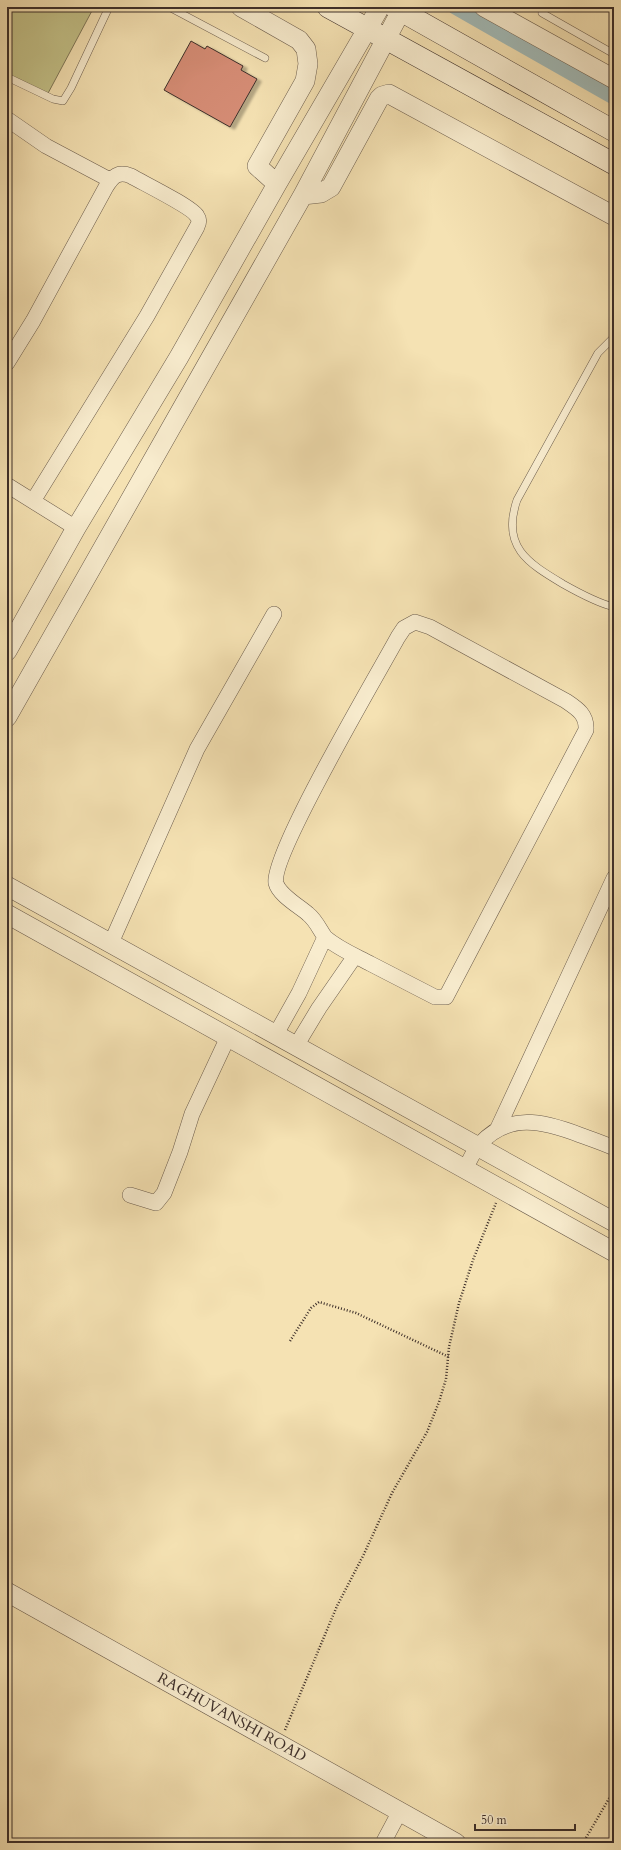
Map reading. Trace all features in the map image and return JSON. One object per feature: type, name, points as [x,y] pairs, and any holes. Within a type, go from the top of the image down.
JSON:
[{"type":"main road","points":[[328,7],[614,164]]},
{"type":"main road","points":[[399,8],[614,131]]},
{"type":"street","points":[[241,7],[299,40],[306,49],[308,64],[305,81],[257,166],[277,184]]},
{"type":"street","points":[[7,651],[76,528],[179,357],[380,7]]},
{"type":"street","points":[[484,7],[614,79]]},
{"type":"street","points":[[7,717],[303,195],[386,39],[399,8]]},
{"type":"street","points":[[303,195],[321,193],[330,187],[379,99],[382,96],[389,94],[614,216]]},
{"type":"street","points":[[7,119],[46,146],[110,180]]},
{"type":"street","points":[[7,363],[33,321],[110,180],[119,174],[131,176],[195,213],[199,222],[147,316],[33,501]]},
{"type":"street","points":[[210,301],[235,315]]},
{"type":"street","points":[[7,485],[76,528]]},
{"type":"street","points":[[111,944],[197,749],[274,614]]},
{"type":"street","points":[[415,622],[430,627],[566,701],[582,712],[585,718],[586,730],[446,997],[435,997],[355,956],[325,937],[318,924],[312,917],[279,890],[276,883],[277,871],[303,810],[404,628],[415,622]]},
{"type":"street","points":[[497,1130],[614,878]]},
{"type":"street","points":[[7,886],[614,1222]]},
{"type":"street","points":[[7,914],[614,1252]]},
{"type":"street","points":[[276,1034],[299,993],[325,937]]},
{"type":"street","points":[[296,1046],[319,1008],[355,956]]},
{"type":"street","points":[[130,1195],[156,1203],[162,1196],[180,1152],[192,1114],[228,1037]]},
{"type":"street","points":[[465,1169],[478,1146],[497,1130],[520,1122],[550,1124],[614,1148]]},
{"type":"street","name":"RAGHUVANSHI ROAD","points":[[7,1592],[456,1843]]},
{"type":"street","points":[[383,1843],[400,1811]]},
{"type":"lane","points":[[7,77],[53,99],[63,101],[71,88],[109,7]]},
{"type":"lane","points":[[169,7],[265,58]]},
{"type":"lane","points":[[542,13],[614,54]]},
{"type":"lane","points":[[614,337],[598,353],[517,500],[512,526],[514,539],[521,552],[542,572],[574,590],[614,607]]},
{"type":"path","points":[[278,1743],[294,1710],[310,1668],[337,1606],[392,1493],[426,1432],[439,1402],[446,1379],[453,1325],[464,1287],[486,1225],[502,1190]]},
{"type":"path","points":[[290,1341],[311,1308],[319,1302],[356,1313],[449,1357]]},
{"type":"path","points":[[583,1843],[614,1790]]},
{"type":"shaded area","points":[[7,7],[94,7],[46,97],[7,76]]},
{"type":"building","points":[[191,41],[205,49],[207,46],[243,66],[241,70],[257,79],[230,127],[164,90]]},
{"type":"waterway","points":[[454,7],[614,98]]}]
